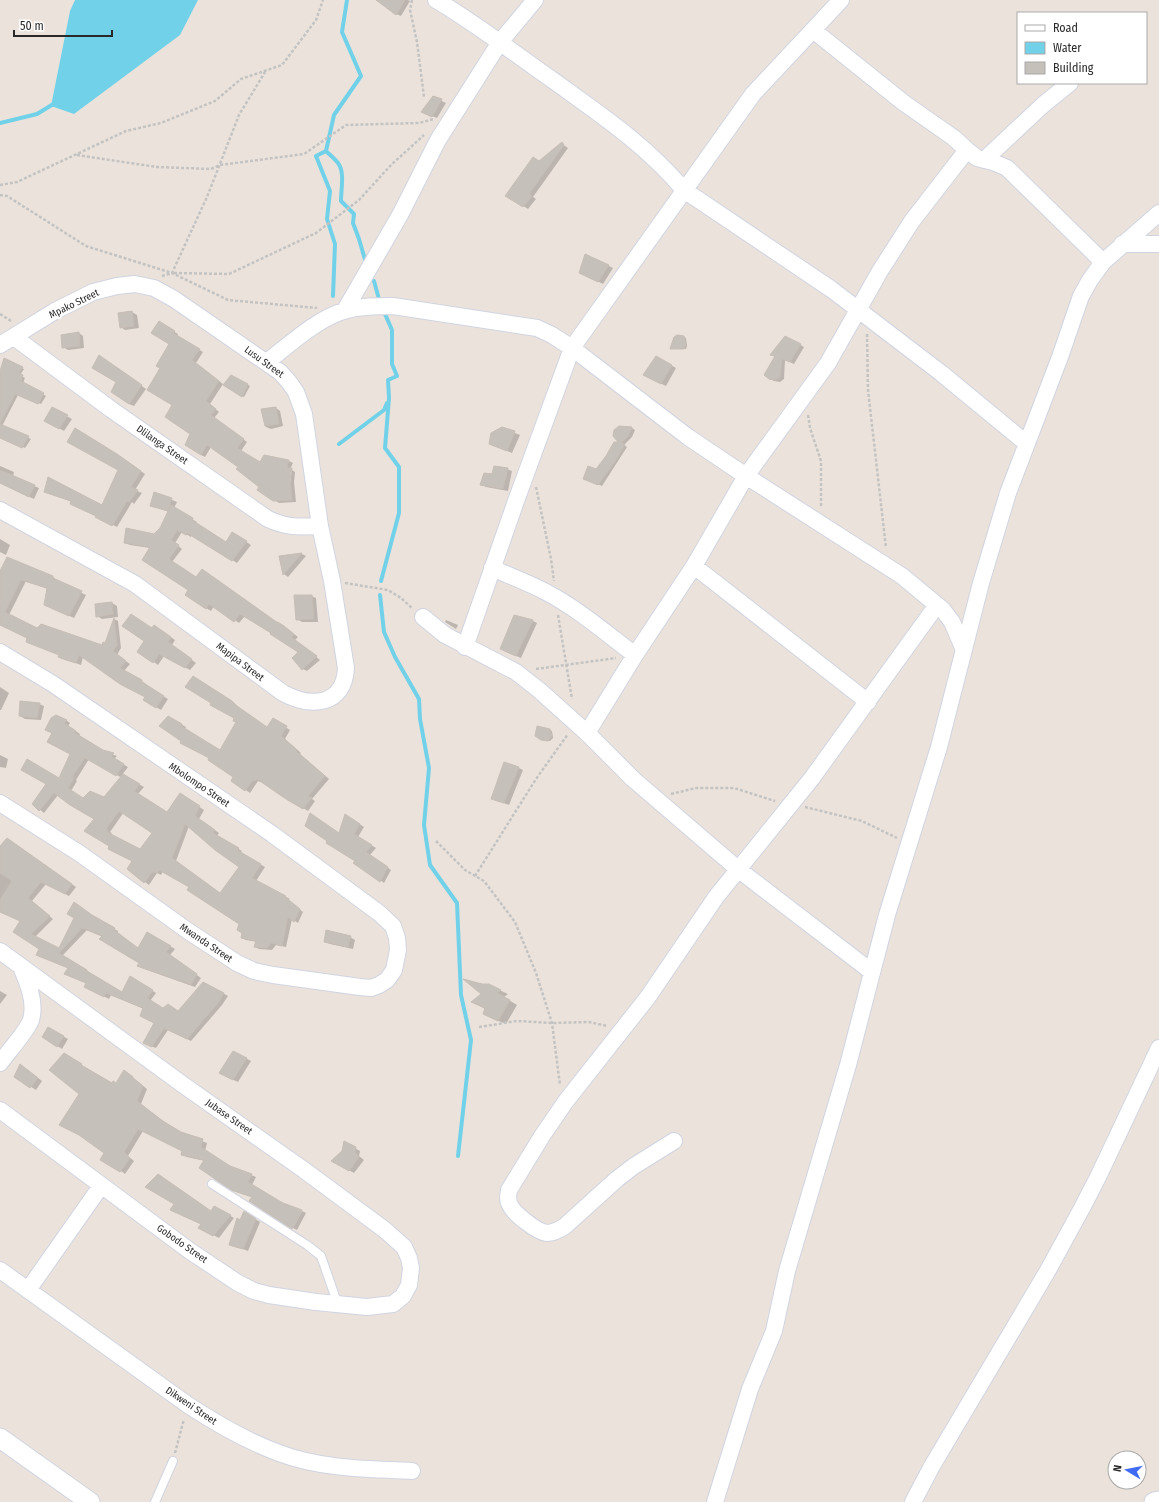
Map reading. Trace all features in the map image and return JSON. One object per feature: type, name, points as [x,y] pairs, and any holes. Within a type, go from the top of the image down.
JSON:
[{"type":"street","points":[[436,0],[500,42],[626,134],[658,161],[684,190],[831,289],[941,373],[1026,443]]},
{"type":"street","points":[[345,310],[400,215],[438,140],[500,42],[535,0]]},
{"type":"street","points":[[465,646],[572,348],[753,94],[842,0]]},
{"type":"street","points":[[813,30],[904,103],[954,138],[977,158],[993,162],[1007,168],[1103,262]]},
{"type":"street","points":[[984,160],[1044,104],[1069,84]]},
{"type":"street","points":[[581,728],[635,655],[694,566],[746,476],[806,394],[862,313],[880,270],[912,222],[967,150]]},
{"type":"street","points":[[715,1502],[750,1389],[774,1331],[788,1271],[848,1065],[886,915],[939,747],[981,584],[1008,492],[1060,357],[1081,296],[1103,262],[1159,213]]},
{"type":"street","points":[[1122,244],[1159,244]]},
{"type":"street","name":"Mpako Street","points":[[0,345],[55,311],[93,292],[117,286],[135,284],[154,288]]},
{"type":"street","name":"Lusu Street","points":[[154,288],[174,299],[268,362],[280,372],[296,392],[304,414],[320,526]]},
{"type":"street","points":[[268,362],[317,323],[345,310],[371,306],[393,306],[537,328],[552,335],[572,348],[688,437],[902,576],[937,605],[952,622],[964,650]]},
{"type":"street","name":"Dlilanga Street","points":[[14,337],[112,410],[268,519],[280,524],[294,527],[320,526]]},
{"type":"street","name":"Mapipa Street","points":[[0,510],[135,584],[269,684],[291,698],[307,702],[319,702],[336,696],[341,690],[346,677],[346,668],[332,581],[320,526]]},
{"type":"street","points":[[694,566],[868,702]]},
{"type":"street","points":[[492,568],[556,598],[635,655]]},
{"type":"street","points":[[674,1141],[634,1166],[617,1179],[565,1226],[556,1232],[541,1232],[510,1206],[508,1199],[509,1190],[538,1142],[563,1106],[648,997],[716,897],[812,778],[937,605]]},
{"type":"street","points":[[423,617],[445,635],[516,672],[581,728],[632,779],[739,870],[872,972]]},
{"type":"street","name":"Mbolompo Street","points":[[0,652],[53,684],[272,834],[365,903],[392,926]]},
{"type":"street","name":"Mwanda Street","points":[[0,803],[79,853],[188,931],[237,963],[254,971],[360,988],[371,988],[387,980],[394,970],[397,959],[397,938],[392,926]]},
{"type":"street","name":"Jubase Street","points":[[0,951],[182,1084],[309,1173],[385,1230],[404,1247],[412,1268],[409,1285],[403,1296],[393,1304]]},
{"type":"street","points":[[0,1063],[30,1022],[32,1006],[29,986],[21,966]]},
{"type":"street","points":[[913,1502],[932,1466],[1047,1272],[1082,1208],[1159,1048]]},
{"type":"street","name":"Gobodo Street","points":[[0,1110],[190,1251],[238,1283],[254,1291],[269,1295],[338,1306],[367,1307],[393,1304]]},
{"type":"street","points":[[28,1290],[102,1186]]},
{"type":"street","name":"Dikweni Street","points":[[0,1270],[188,1405],[239,1436],[280,1453],[307,1461],[360,1469],[412,1471]]},
{"type":"street","points":[[0,1438],[90,1502]]},
{"type":"street","points":[[1154,1502],[1159,1501]]},
{"type":"lane","points":[[212,1184],[307,1245],[321,1256],[338,1306]]},
{"type":"lane","points":[[155,1502],[159,1490],[174,1461]]},
{"type":"path","points":[[0,185],[18,182],[126,131],[162,123],[215,101],[241,79],[282,65],[316,20],[323,0]]},
{"type":"path","points":[[412,0],[410,10],[417,42],[424,97]]},
{"type":"path","points":[[172,273],[207,197],[239,115],[266,71]]},
{"type":"path","points":[[77,155],[157,167],[211,169],[220,165],[304,154],[346,125],[419,122],[454,114]]},
{"type":"path","points":[[135,284],[172,273],[229,274],[316,233],[359,200],[425,133]]},
{"type":"path","points":[[0,195],[7,196],[86,246],[172,273],[228,300],[322,308]]},
{"type":"path","points":[[862,313],[868,390],[888,567]]},
{"type":"path","points":[[806,394],[810,428],[821,461],[820,523]]},
{"type":"path","points":[[332,581],[388,590],[423,617]]},
{"type":"path","points":[[516,672],[635,655]]},
{"type":"path","points":[[475,876],[536,779],[581,728]]},
{"type":"path","points":[[436,841],[465,870],[484,881],[515,922],[536,973],[552,1023],[563,1106]]},
{"type":"path","points":[[479,1027],[517,1021],[552,1023],[589,1022],[622,1029]]},
{"type":"path","points":[[174,1461],[188,1405]]},
{"type":"water","points":[[75,0],[198,0],[180,35],[74,114],[51,106],[70,11]]},
{"type":"building","points":[[376,0],[405,0],[396,15]]},
{"type":"building","points":[[433,96],[442,99],[432,117],[421,112]]},
{"type":"building","points":[[562,142],[564,145],[529,194],[532,196],[523,207],[505,196],[533,157],[539,161]]},
{"type":"building","points":[[585,254],[609,265],[598,282],[579,273]]},
{"type":"building","points":[[132,311],[134,326],[120,328],[118,313]]},
{"type":"building","points":[[159,321],[175,331],[173,333],[200,349],[192,360],[219,381],[206,401],[216,409],[211,415],[244,439],[237,448],[260,462],[264,455],[289,460],[287,468],[292,468],[290,479],[292,500],[273,501],[257,490],[259,487],[236,469],[238,467],[207,445],[201,455],[185,445],[190,434],[165,417],[172,405],[147,390],[160,368],[156,366],[169,344],[151,333]]},
{"type":"building","points":[[79,332],[80,346],[62,348],[61,335]]},
{"type":"building","points":[[677,335],[684,336],[686,345],[684,349],[670,349],[674,337]]},
{"type":"building","points":[[785,336],[801,344],[790,362],[782,359],[780,377],[776,380],[769,379],[764,375],[775,356],[770,355]]},
{"type":"building","points":[[99,355],[142,385],[129,404],[111,392],[116,382],[92,368]]},
{"type":"building","points":[[656,356],[672,365],[661,384],[643,375]]},
{"type":"building","points":[[4,358],[23,367],[19,373],[23,375],[21,381],[44,393],[38,404],[15,394],[0,424],[0,371]]},
{"type":"building","points":[[231,375],[248,384],[242,397],[223,385]]},
{"type":"building","points":[[52,407],[68,415],[59,429],[44,421]]},
{"type":"building","points":[[276,407],[279,424],[265,426],[261,409]]},
{"type":"building","points":[[0,424],[29,436],[22,448],[0,438]]},
{"type":"building","points":[[619,426],[632,427],[629,435],[621,443],[625,444],[616,460],[598,485],[583,479],[588,466],[596,469],[614,442],[618,442],[613,436],[614,430]]},
{"type":"building","points":[[502,427],[515,431],[507,451],[489,444],[491,433]]},
{"type":"building","points":[[75,428],[141,471],[131,487],[138,490],[129,502],[127,501],[112,526],[95,517],[96,516],[70,504],[71,501],[44,492],[48,477],[102,505],[118,470],[67,442]]},
{"type":"building","points":[[494,466],[508,468],[503,489],[480,485],[484,473],[492,474]]},
{"type":"building","points":[[0,470],[35,485],[29,497],[0,483]]},
{"type":"building","points":[[154,492],[172,498],[168,511],[150,506]]},
{"type":"building","points":[[171,505],[193,518],[192,520],[226,542],[232,532],[247,541],[232,561],[187,533],[186,535],[177,530],[171,540],[179,545],[169,559],[196,577],[202,569],[294,634],[291,637],[317,656],[302,670],[292,658],[298,652],[240,614],[234,622],[209,604],[206,609],[185,595],[188,590],[142,560],[150,547],[124,543],[126,528],[154,534],[160,528]]},
{"type":"building","points":[[302,553],[283,575],[279,556]]},
{"type":"building","points":[[7,557],[53,576],[53,578],[82,591],[69,616],[44,605],[47,588],[21,580],[5,612],[37,628],[41,624],[102,645],[103,642],[105,643],[114,618],[117,645],[113,651],[126,661],[120,668],[142,680],[142,682],[164,696],[156,708],[143,700],[145,697],[120,684],[79,655],[76,663],[58,657],[59,655],[26,642],[27,638],[0,625],[0,571]]},
{"type":"building","points":[[294,595],[312,595],[314,619],[296,620]]},
{"type":"building","points":[[112,602],[113,614],[96,617],[95,604]]},
{"type":"building","points":[[131,614],[152,628],[154,625],[171,637],[168,642],[192,659],[185,668],[159,654],[153,663],[137,652],[144,641],[122,626]]},
{"type":"building","points":[[514,615],[533,620],[516,656],[500,649]]},
{"type":"building","points":[[193,676],[232,701],[267,727],[273,718],[287,726],[281,736],[325,776],[308,796],[312,798],[303,809],[257,779],[255,781],[253,780],[245,791],[231,781],[233,777],[208,760],[209,758],[180,743],[181,741],[159,726],[168,716],[182,724],[181,726],[220,750],[236,722],[233,721],[234,718],[210,705],[211,703],[185,687]]},
{"type":"building","points":[[20,701],[40,703],[37,718],[19,716]]},
{"type":"building","points":[[56,715],[67,720],[64,723],[76,731],[75,733],[103,750],[114,753],[111,756],[124,764],[116,776],[85,758],[72,777],[74,778],[68,788],[83,798],[90,791],[104,797],[123,774],[140,784],[134,791],[167,812],[180,793],[200,806],[195,816],[215,830],[213,833],[239,848],[237,850],[261,864],[252,878],[286,896],[285,897],[300,909],[294,922],[288,917],[282,946],[271,943],[267,948],[254,947],[256,941],[241,938],[242,933],[237,930],[239,924],[187,890],[189,887],[159,870],[157,873],[152,872],[144,883],[127,869],[132,861],[108,849],[109,846],[84,831],[94,819],[70,805],[54,793],[39,811],[32,804],[46,784],[21,770],[27,759],[59,778],[70,754],[47,742],[52,733],[45,730],[51,718]],"holes":[[[119,811],[152,833],[140,849],[107,832],[108,830],[106,829]],[[185,824],[215,850],[239,867],[220,893],[172,858]]]},
{"type":"building","points":[[537,726],[550,729],[552,736],[548,741],[541,740],[535,736]]},
{"type":"building","points":[[504,762],[519,767],[504,803],[491,799]]},
{"type":"building","points":[[310,813],[339,833],[345,814],[360,824],[354,834],[372,845],[366,852],[388,867],[380,882],[353,863],[355,861],[326,843],[327,841],[305,826]]},
{"type":"building","points":[[7,838],[72,884],[65,894],[41,882],[28,898],[50,916],[31,934],[59,948],[74,918],[67,914],[74,902],[92,915],[115,928],[114,930],[138,948],[147,932],[171,946],[166,952],[197,974],[191,985],[137,966],[139,963],[99,939],[102,936],[82,928],[59,953],[87,971],[122,992],[130,976],[153,990],[147,998],[163,1008],[168,1004],[178,1011],[203,982],[224,993],[218,1003],[187,1039],[164,1028],[152,1047],[143,1043],[154,1023],[140,1016],[143,1008],[106,993],[104,997],[84,987],[86,983],[64,974],[68,968],[36,955],[39,949],[13,932],[20,921],[0,912],[0,900],[12,881],[0,873],[0,846]]},
{"type":"building","points":[[326,930],[351,936],[348,947],[324,942]]},
{"type":"building","points":[[463,979],[482,984],[489,984],[501,990],[497,993],[510,1000],[498,1021],[483,1014],[485,1008],[471,1002],[481,994]]},
{"type":"building","points":[[48,1027],[64,1036],[57,1047],[42,1037]]},
{"type":"building","points":[[233,1051],[247,1058],[233,1080],[219,1073]]},
{"type":"building","points":[[64,1053],[112,1083],[113,1081],[116,1083],[124,1070],[143,1086],[137,1101],[161,1120],[181,1132],[203,1139],[201,1147],[230,1166],[252,1174],[248,1182],[283,1203],[302,1210],[292,1229],[249,1201],[252,1197],[231,1190],[199,1168],[204,1160],[181,1155],[182,1151],[138,1129],[124,1152],[130,1158],[120,1172],[100,1160],[104,1153],[79,1135],[59,1125],[79,1094],[49,1070]]},
{"type":"building","points":[[20,1064],[38,1078],[30,1088],[14,1077]]},
{"type":"building","points":[[344,1141],[356,1147],[355,1152],[359,1157],[349,1171],[331,1161],[342,1151]]},
{"type":"building","points":[[158,1174],[211,1211],[214,1206],[231,1215],[213,1236],[198,1228],[201,1224],[170,1210],[174,1204],[145,1187]]},
{"type":"building","points":[[244,1211],[256,1219],[243,1249],[229,1245],[237,1218],[240,1220]]},
{"type":"waterway","points":[[326,151],[334,115],[361,76],[342,32],[347,0]]},
{"type":"waterway","points":[[0,123],[37,114],[55,103]]},
{"type":"waterway","points":[[326,151],[316,156],[330,191],[327,219],[335,244],[333,296]]},
{"type":"waterway","points":[[326,151],[340,167],[342,176],[341,201],[354,214],[353,223],[366,263]]},
{"type":"waterway","points":[[374,281],[380,303]]},
{"type":"waterway","points":[[381,581],[399,513],[399,467],[385,448],[389,398],[388,380],[397,376],[392,364],[392,330],[385,314]]},
{"type":"waterway","points":[[339,444],[384,410],[387,403]]},
{"type":"waterway","points":[[380,595],[384,632],[395,657],[419,699],[420,719],[429,768],[424,825],[430,865],[457,903],[461,995],[471,1040],[458,1156]]}]
